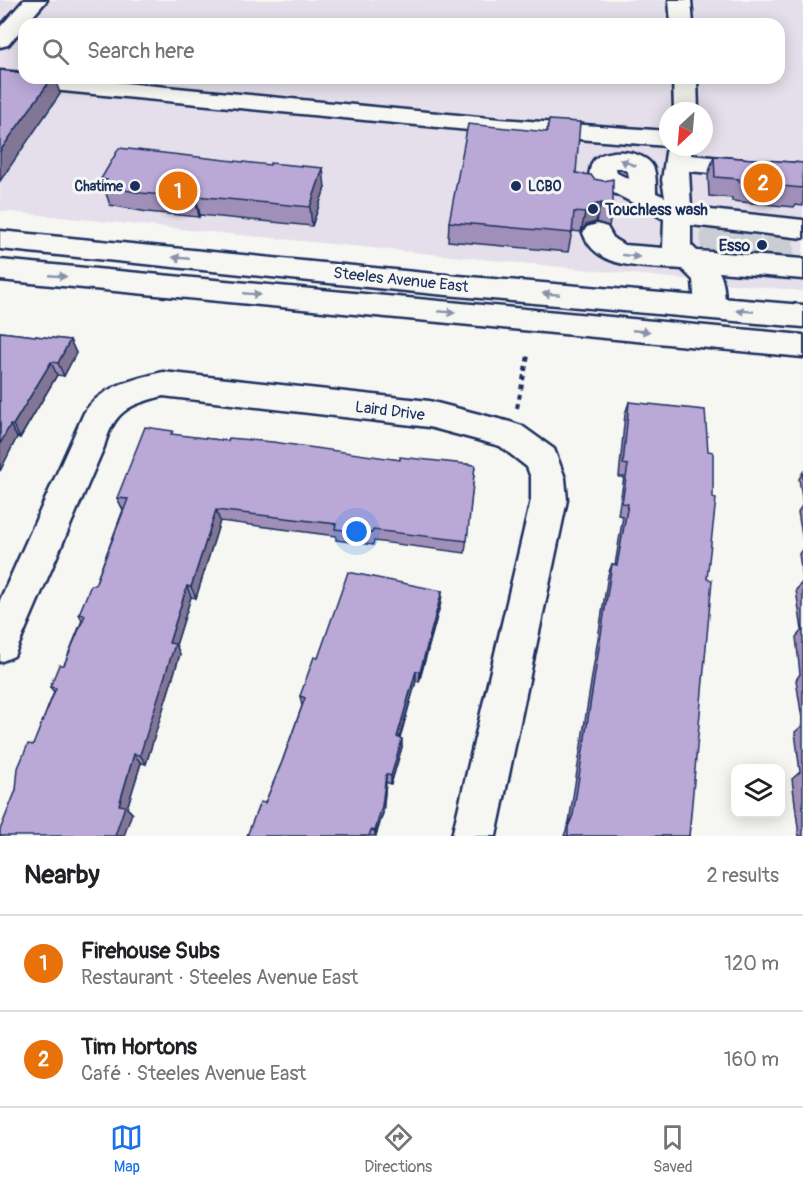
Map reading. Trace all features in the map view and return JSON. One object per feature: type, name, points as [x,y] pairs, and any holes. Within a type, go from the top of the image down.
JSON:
[{"type":"main road","points":[[20,18],[36,0]]},
{"type":"main road","points":[[680,0],[682,18]]},
{"type":"main road","points":[[0,40],[18,20]]},
{"type":"main road","points":[[0,78],[18,80]]},
{"type":"main road","points":[[62,84],[500,126],[659,148]]},
{"type":"main road","points":[[685,84],[686,102]]},
{"type":"main road","points":[[713,143],[803,152]]},
{"type":"main road","points":[[675,156],[675,180],[678,194],[677,248],[707,277],[710,307]]},
{"type":"main road","points":[[707,156],[803,174]]},
{"type":"main road","points":[[601,186],[642,195],[716,240],[786,247]]},
{"type":"main road","points":[[597,233],[599,242],[614,253],[638,257],[688,259],[716,240],[786,247]]},
{"type":"main road","name":"Steeles Avenue East","points":[[0,240],[435,284],[803,316]]},
{"type":"main road","name":"Steeles Avenue East","points":[[0,270],[803,346]]},
{"type":"main road","name":"Laird Drive","points":[[0,643],[87,447],[97,419],[114,400],[138,390],[163,384],[429,414],[510,435],[542,459],[548,478],[549,500],[474,836]]},
{"type":"path","points":[[510,435],[528,356]]},
{"type":"shaded area","points":[[0,0],[803,0],[803,291],[0,211]]},
{"type":"building","points":[[0,70],[18,72],[18,84],[48,84],[0,151]]},
{"type":"building","name":"LCBO","points":[[549,120],[580,122],[576,173],[591,175],[594,179],[604,181],[613,179],[613,206],[601,203],[590,206],[585,213],[574,212],[572,233],[449,222],[468,124],[547,132]]},
{"type":"building","points":[[119,148],[270,165],[270,163],[323,168],[310,207],[141,193],[103,186],[107,180],[101,179]]},
{"type":"building","points":[[714,156],[803,163],[802,188],[739,182],[739,179],[715,177]]},
{"type":"building","points":[[0,332],[70,340],[58,363],[51,362],[0,444]]},
{"type":"building","points":[[629,402],[705,410],[708,451],[713,452],[713,498],[716,499],[707,579],[712,580],[689,836],[568,836],[612,564],[617,565],[628,504],[622,503],[628,465],[623,464]]},
{"type":"building","points":[[145,427],[173,431],[171,434],[228,441],[229,438],[273,442],[400,460],[400,457],[475,465],[467,541],[373,530],[372,533],[335,529],[336,524],[216,510],[191,587],[187,586],[169,643],[175,644],[140,755],[134,754],[119,805],[125,806],[115,836],[0,836],[0,830],[16,790],[18,768],[28,744],[33,745],[56,688],[50,687],[59,665],[64,665],[85,615],[79,614],[91,585],[95,585],[128,499],[117,498]]},
{"type":"building","points":[[348,572],[442,591],[420,672],[416,671],[397,737],[402,739],[391,776],[386,774],[382,806],[375,831],[371,830],[369,836],[247,836],[260,802],[265,803],[282,762],[305,698],[300,696],[314,657],[318,658]]},
{"type":"tunnel","points":[[716,230],[716,250]]},
{"type":"tunnel","points":[[744,233],[746,253]]},
{"type":"tunnel","points":[[777,236],[779,257]]},
{"type":"place","name":"Tim Hortons","points":[[763,183]]},
{"type":"place","name":"Chatime","points":[[135,186]]},
{"type":"place","name":"LCBO","points":[[516,186]]},
{"type":"place","name":"Firehouse Subs","points":[[178,191]]},
{"type":"place","name":"Touchless wash","points":[[593,209]]},
{"type":"place","name":"Esso","points":[[762,245]]}]
